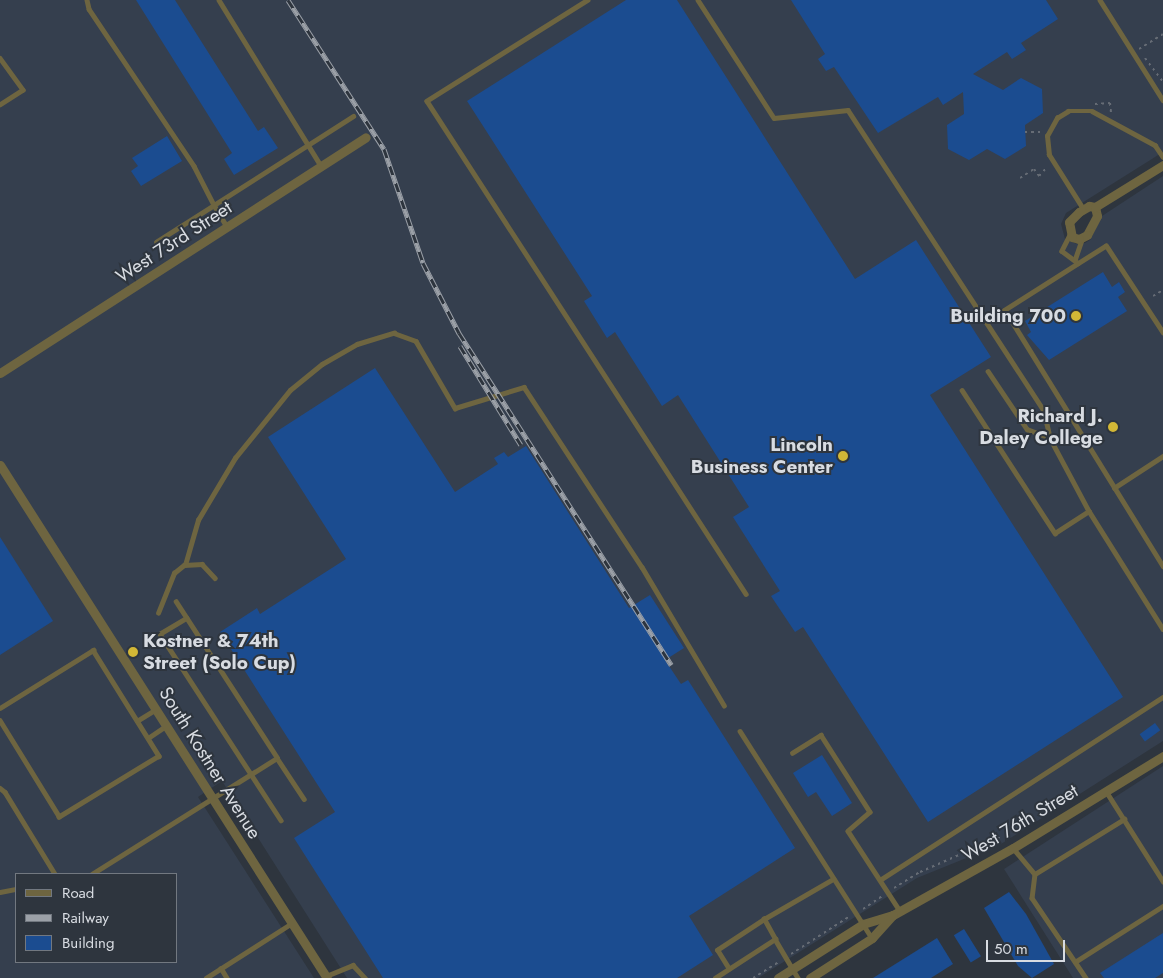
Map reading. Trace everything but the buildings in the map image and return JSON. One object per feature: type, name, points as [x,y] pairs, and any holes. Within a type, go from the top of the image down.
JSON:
[{"type":"street","name":"West 73rd Street","points":[[0,373],[366,137]]},
{"type":"street","points":[[1095,207],[1097,216],[1083,238],[1070,235],[1069,222],[1082,210],[1095,207],[1163,165]]},
{"type":"street","name":"South Kostner Avenue","points":[[0,465],[327,977]]},
{"type":"street","name":"West 76th Street","points":[[778,978],[863,924],[896,913],[1013,848],[1163,756]]},
{"type":"street","name":"West 76th Street","points":[[810,978],[872,938],[896,913]]},
{"type":"lane","points":[[87,0],[89,8],[194,166],[227,227]]},
{"type":"lane","points":[[219,0],[300,128],[321,166]]},
{"type":"lane","points":[[588,0],[427,101],[746,594]]},
{"type":"lane","points":[[698,0],[774,118],[848,110],[1044,411],[1050,438],[1089,511],[1163,629]]},
{"type":"lane","points":[[1100,0],[1163,100]]},
{"type":"lane","points":[[0,58],[23,90],[0,105]]},
{"type":"lane","points":[[1082,210],[1058,171],[1046,146],[1050,126],[1062,114],[1078,109],[1092,111],[1155,145],[1163,158]]},
{"type":"lane","points":[[156,242],[353,116]]},
{"type":"lane","points":[[1070,235],[1062,251],[1076,261]]},
{"type":"lane","points":[[1076,261],[1083,238]]},
{"type":"lane","points":[[1163,333],[1106,246],[1076,261],[1004,310],[1163,566]]},
{"type":"lane","points":[[185,565],[198,520],[235,458],[290,390],[322,364],[357,344],[394,333],[416,341],[455,408],[524,387],[642,567],[724,705]]},
{"type":"lane","points":[[988,371],[1027,429],[1050,438]]},
{"type":"lane","points":[[962,390],[1055,533],[1089,511]]},
{"type":"lane","points":[[1114,488],[1163,456]]},
{"type":"lane","points":[[158,613],[174,573],[185,565],[202,564],[214,578]]},
{"type":"lane","points":[[176,602],[304,799]]},
{"type":"lane","points":[[187,618],[160,634],[281,820]]},
{"type":"lane","points":[[0,708],[93,650],[159,756],[60,817],[0,720]]},
{"type":"lane","points":[[880,880],[1163,697]]},
{"type":"lane","points":[[137,721],[156,709]]},
{"type":"lane","points":[[148,738],[166,726]]},
{"type":"lane","points":[[740,731],[872,938]]},
{"type":"lane","points":[[792,753],[821,735],[870,812],[848,831],[888,892],[896,913]]},
{"type":"lane","points":[[94,873],[277,758]]},
{"type":"lane","points":[[0,788],[5,792],[54,873]]},
{"type":"lane","points":[[1106,791],[1163,881]]},
{"type":"lane","points":[[1035,874],[1124,819]]},
{"type":"lane","points":[[1013,848],[1035,874],[1032,898],[1086,978]]},
{"type":"lane","points":[[729,969],[717,950],[764,919],[833,879]]},
{"type":"lane","points":[[0,892],[15,889]]},
{"type":"lane","points":[[1075,962],[1163,906]]},
{"type":"lane","points":[[764,919],[798,978]]},
{"type":"lane","points":[[206,978],[292,923]]},
{"type":"lane","points":[[715,978],[776,940]]},
{"type":"lane","points":[[327,977],[353,965],[365,978]]},
{"type":"lane","points":[[221,968],[227,978]]},
{"type":"path","points":[[1163,34],[1139,49],[1163,82]]},
{"type":"path","points":[[1088,105],[1110,103],[1114,117]]},
{"type":"path","points":[[1041,141],[1044,128]]},
{"type":"path","points":[[1025,132],[1042,132]]},
{"type":"path","points":[[1020,178],[1034,169],[1039,176],[1044,173],[1047,164]]},
{"type":"path","points":[[1152,296],[1163,290]]},
{"type":"path","points":[[753,978],[920,872],[1000,837]]},
{"type":"shaded area","points":[[0,0],[1163,0],[1163,152],[1066,213],[1061,224],[1065,239],[1077,244],[1085,243],[1090,240],[1102,216],[1163,176],[1163,741],[1001,844],[917,878],[758,978],[347,978],[222,781],[198,797],[314,978],[0,978]]},
{"type":"shaded area","points":[[1163,766],[1163,978],[1073,978],[1004,869]]},
{"type":"railway","points":[[288,0],[384,149],[423,263],[459,333],[671,665]]},
{"type":"railway","points":[[460,346],[521,445]]},
{"type":"place","name":"Building 700","points":[[1076,316]]},
{"type":"place","name":"Richard J. Daley College","points":[[1113,427]]},
{"type":"place","name":"Lincoln Business Center","points":[[843,456]]},
{"type":"place","name":"Kostner & 74th Street (Solo Cup)","points":[[133,652]]}]
